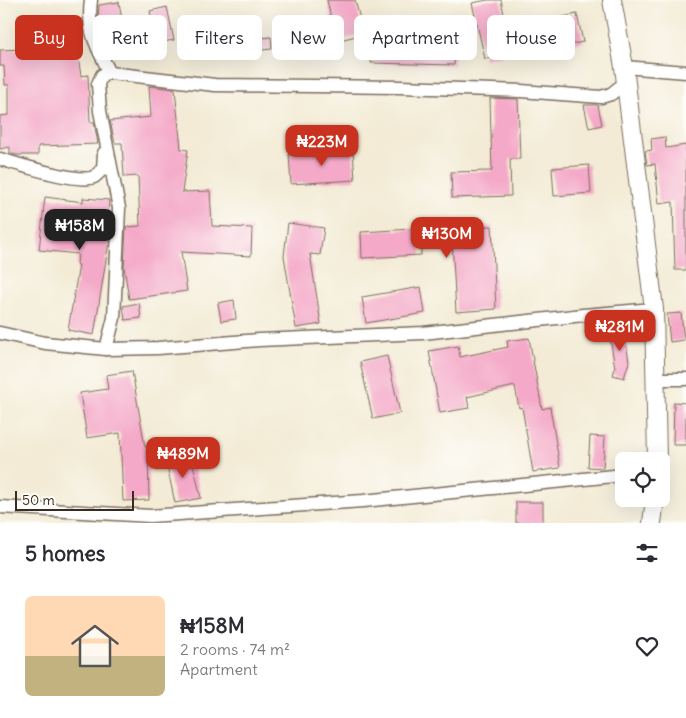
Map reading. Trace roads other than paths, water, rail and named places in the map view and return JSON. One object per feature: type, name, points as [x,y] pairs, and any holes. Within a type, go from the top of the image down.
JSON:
[{"type":"street","points":[[91,0],[89,17],[93,40],[110,73]]},
{"type":"street","points":[[612,0],[625,75],[654,309],[658,452]]},
{"type":"street","points":[[625,75],[686,72]]},
{"type":"street","points":[[106,349],[114,318],[119,208],[100,111],[98,84],[102,75],[110,73],[215,85],[409,87],[521,91],[601,97],[611,94],[625,75]]},
{"type":"street","points":[[0,159],[51,173],[85,178],[94,176],[103,169],[105,140]]},
{"type":"street","points":[[0,333],[45,343],[106,349],[158,348],[259,340],[423,333],[583,314],[654,309]]},
{"type":"street","points":[[655,379],[686,379]]},
{"type":"street","points":[[0,507],[150,516],[363,502],[615,476]]},
{"type":"street","points":[[652,523],[654,507]]}]
